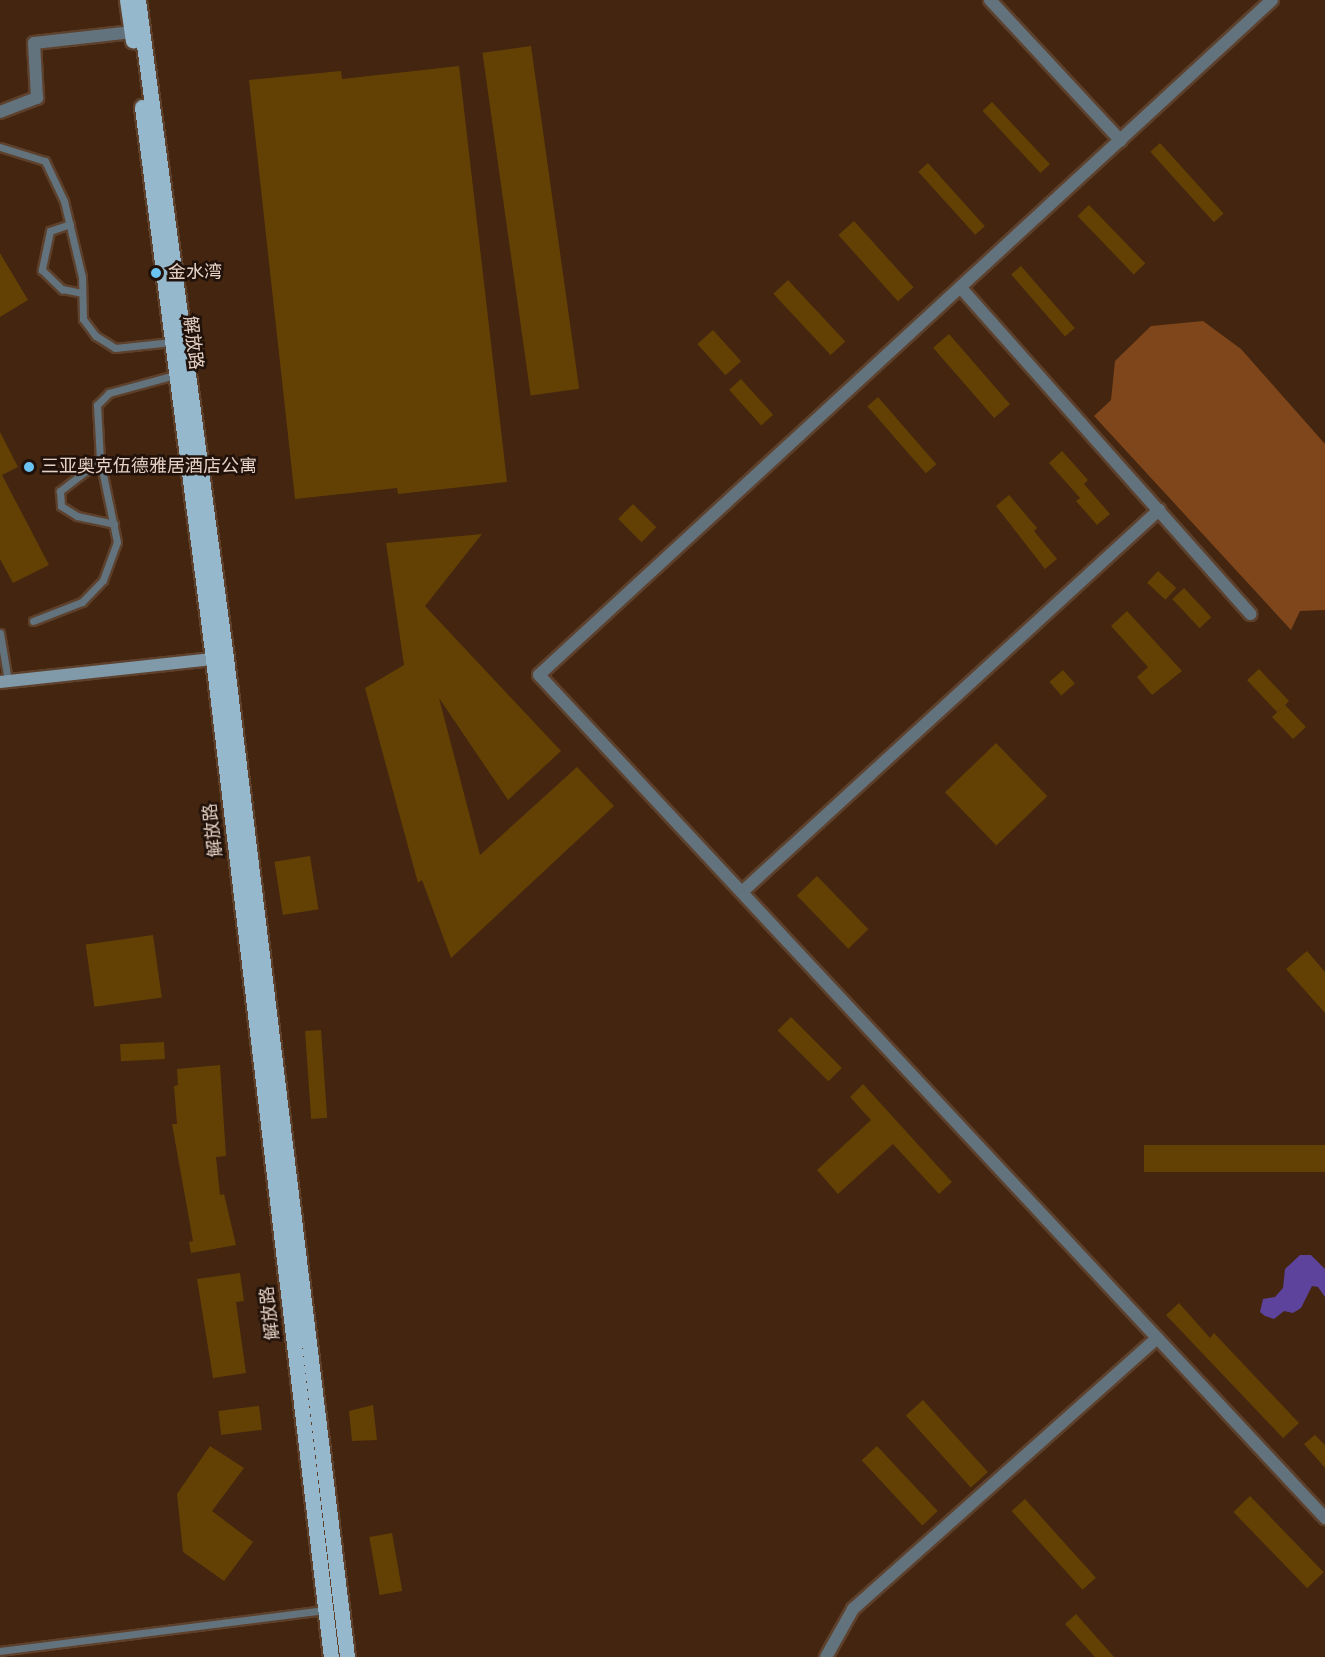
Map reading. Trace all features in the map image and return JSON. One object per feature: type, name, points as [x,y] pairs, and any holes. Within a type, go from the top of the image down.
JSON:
[{"type":"main road","name":"解放路","points":[[127,0],[172,342],[220,658],[331,1657]]},
{"type":"main road","points":[[138,0],[347,1657]]},
{"type":"street","points":[[990,0],[1121,141]]},
{"type":"street","points":[[1272,0],[539,675],[1325,1518]]},
{"type":"street","points":[[0,112],[37,99],[34,43],[132,32]]},
{"type":"street","points":[[960,288],[1250,614]]},
{"type":"street","points":[[742,892],[1159,510]]},
{"type":"street","points":[[4,681],[220,658]]},
{"type":"street","points":[[826,1657],[853,1609],[1157,1338]]},
{"type":"lane","points":[[0,147],[45,161],[64,201],[70,224],[82,293],[83,319],[96,336],[115,348],[172,342]]},
{"type":"lane","points":[[70,224],[50,231],[42,270],[62,289],[82,293]]},
{"type":"lane","points":[[33,621],[82,602],[103,580],[117,542],[100,460],[97,405],[110,393],[177,374]]},
{"type":"lane","points":[[100,460],[60,491],[61,506],[77,516],[114,524]]},
{"type":"lane","points":[[0,633],[4,681]]},
{"type":"lane","points":[[0,1651],[325,1610]]},
{"type":"shaded area","points":[[1203,321],[1241,349],[1325,444],[1325,610],[1300,611],[1291,630],[1094,416],[1111,400],[1115,361],[1151,326]]},
{"type":"shaded area","points":[[1300,1255],[1311,1255],[1325,1269],[1325,1297],[1318,1287],[1312,1286],[1301,1308],[1293,1313],[1284,1311],[1274,1319],[1265,1316],[1260,1312],[1263,1299],[1275,1297],[1283,1288],[1285,1269]]},
{"type":"building","points":[[531,46],[579,389],[531,395],[482,53]]},
{"type":"building","points":[[459,66],[507,482],[398,494],[397,488],[295,499],[249,80],[341,71],[342,79]]},
{"type":"building","points":[[992,102],[1050,164],[1040,173],[982,111]]},
{"type":"building","points":[[1160,143],[1224,214],[1214,222],[1150,152]]},
{"type":"building","points":[[928,163],[985,226],[975,235],[918,172]]},
{"type":"building","points":[[1089,205],[1145,263],[1134,274],[1077,216]]},
{"type":"building","points":[[854,221],[914,287],[898,301],[838,235]]},
{"type":"building","points":[[0,253],[28,300],[0,317]]},
{"type":"building","points":[[1021,266],[1075,328],[1065,336],[1011,275]]},
{"type":"building","points":[[788,280],[845,341],[831,355],[773,294]]},
{"type":"building","points":[[713,330],[741,361],[725,375],[697,344]]},
{"type":"building","points":[[949,334],[1010,404],[994,418],[933,348]]},
{"type":"building","points":[[741,379],[773,415],[761,425],[729,390]]},
{"type":"building","points":[[878,397],[936,464],[926,473],[867,406]]},
{"type":"building","points":[[0,432],[18,467],[2,475],[49,565],[13,583],[0,559]]},
{"type":"building","points":[[1062,451],[1088,480],[1084,484],[1110,514],[1097,525],[1076,501],[1080,498],[1049,463]]},
{"type":"building","points":[[1009,495],[1037,528],[1034,531],[1057,559],[1045,569],[996,506]]},
{"type":"building","points":[[633,504],[656,527],[641,542],[618,519]]},
{"type":"building","points":[[482,534],[425,606],[561,751],[508,800],[439,698],[480,855],[577,767],[614,806],[451,958],[422,880],[418,883],[365,688],[404,665],[386,543]]},
{"type":"building","points":[[1158,571],[1176,588],[1165,600],[1147,583]]},
{"type":"building","points":[[1184,588],[1211,617],[1200,628],[1172,599]]},
{"type":"building","points":[[1127,611],[1182,671],[1152,695],[1137,677],[1148,667],[1111,626]]},
{"type":"building","points":[[1259,669],[1289,701],[1285,705],[1306,727],[1293,739],[1272,717],[1283,707],[1277,712],[1247,680]]},
{"type":"building","points":[[1063,670],[1075,684],[1061,695],[1049,682]]},
{"type":"building","points":[[996,743],[1047,796],[996,846],[945,792]]},
{"type":"building","points":[[310,856],[318,909],[283,915],[274,862]]},
{"type":"building","points":[[817,876],[868,929],[848,949],[797,895]]},
{"type":"building","points":[[153,935],[162,997],[94,1007],[86,944]]},
{"type":"building","points":[[1307,951],[1325,972],[1325,1013],[1286,969]]},
{"type":"building","points":[[791,1017],[842,1068],[828,1081],[778,1030]]},
{"type":"building","points":[[321,1030],[327,1118],[311,1119],[305,1031]]},
{"type":"building","points":[[164,1042],[165,1059],[121,1061],[120,1044]]},
{"type":"building","points":[[220,1065],[226,1156],[216,1157],[220,1195],[224,1194],[236,1245],[191,1253],[189,1242],[193,1241],[172,1124],[177,1124],[174,1086],[178,1085],[177,1069]]},
{"type":"building","points":[[863,1084],[952,1182],[939,1194],[893,1144],[838,1194],[817,1170],[871,1120],[850,1097]]},
{"type":"building","points":[[1144,1145],[1325,1145],[1325,1172],[1144,1172]]},
{"type":"building","points":[[240,1273],[244,1301],[236,1302],[246,1373],[213,1378],[197,1279]]},
{"type":"building","points":[[1179,1303],[1210,1338],[1214,1333],[1299,1423],[1283,1438],[1166,1315]]},
{"type":"building","points":[[923,1400],[988,1472],[971,1487],[906,1415]]},
{"type":"building","points":[[373,1405],[377,1440],[352,1441],[349,1411]]},
{"type":"building","points":[[259,1406],[262,1430],[221,1435],[218,1411]]},
{"type":"building","points":[[1315,1435],[1325,1445],[1325,1468],[1304,1444]]},
{"type":"building","points":[[210,1446],[244,1468],[212,1511],[253,1542],[224,1581],[183,1552],[177,1494]]},
{"type":"building","points":[[877,1446],[938,1511],[922,1525],[862,1460]]},
{"type":"building","points":[[1250,1496],[1324,1572],[1307,1588],[1233,1512]]},
{"type":"building","points":[[1025,1499],[1096,1578],[1083,1590],[1012,1511]]},
{"type":"building","points":[[392,1533],[402,1591],[380,1595],[369,1537]]},
{"type":"building","points":[[1076,1614],[1114,1657],[1095,1657],[1065,1624]]},
{"type":"place","name":"金水湾","points":[[156,273]]},
{"type":"place","name":"三亚奥克伍德雅居酒店公寓","points":[[29,467]]}]
